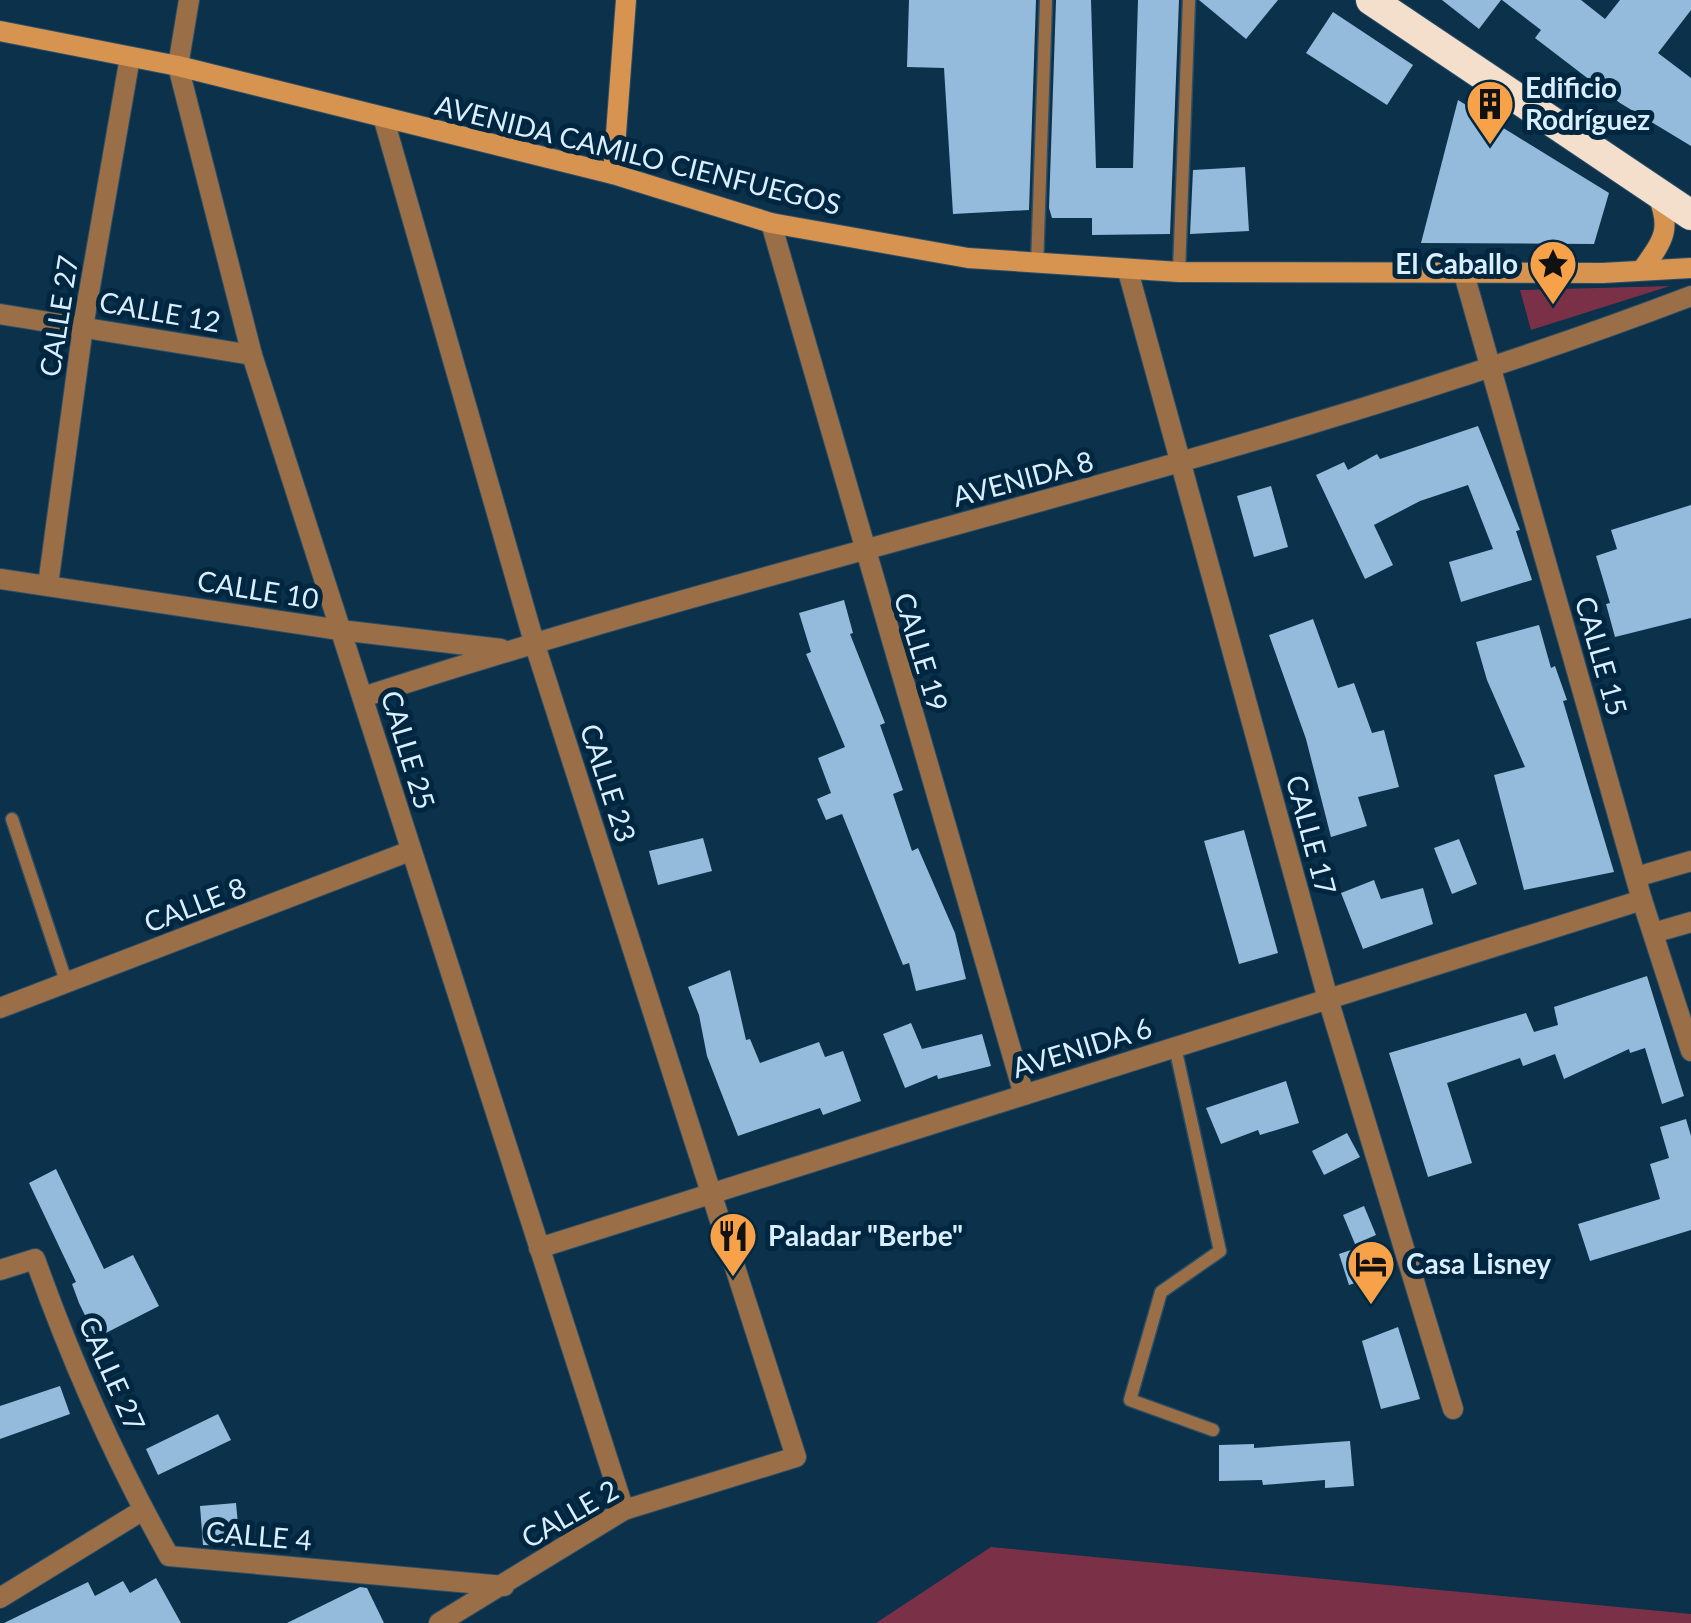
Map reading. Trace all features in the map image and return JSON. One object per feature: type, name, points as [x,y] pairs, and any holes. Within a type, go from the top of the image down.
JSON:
[{"type":"highway","points":[[1371,0],[1691,215]]},
{"type":"main road","points":[[613,174],[626,0]]},
{"type":"main road","name":"AVENIDA CAMILO CIENFUEGOS","points":[[0,31],[178,66],[613,174],[771,223],[1037,266],[1128,272],[1464,274],[1691,268]]},
{"type":"main road","points":[[1642,270],[1664,236],[1668,219],[1656,192]]},
{"type":"street","name":"CALLE 25","points":[[190,0],[178,66],[252,355],[624,1510]]},
{"type":"street","name":"CALLE 27","points":[[48,585],[84,327],[130,57]]},
{"type":"street","name":"CALLE 23","points":[[384,120],[534,642],[796,1457]]},
{"type":"street","name":"CALLE 19","points":[[771,223],[863,552],[1024,1094]]},
{"type":"street","name":"CALLE 17","points":[[1128,272],[1328,999],[1453,1409]]},
{"type":"street","name":"CALLE 15","points":[[1464,274],[1642,900],[1691,1051]]},
{"type":"street","name":"AVENIDA 8","points":[[363,696],[534,642],[1182,464],[1490,370],[1691,296]]},
{"type":"street","name":"CALLE 12","points":[[0,314],[252,355]]},
{"type":"street","name":"CALLE 10","points":[[0,579],[340,630],[508,650]]},
{"type":"street","name":"CALLE 8","points":[[0,1008],[410,851]]},
{"type":"street","points":[[1636,877],[1691,861]]},
{"type":"street","name":"AVENIDA 6","points":[[539,1248],[1642,900]]},
{"type":"street","points":[[1653,933],[1691,922]]},
{"type":"street","name":"CALLE 27","points":[[0,1270],[35,1259],[54,1314],[143,1510]]},
{"type":"street","name":"CALLE 2","points":[[438,1623],[624,1510],[796,1457]]},
{"type":"street","points":[[0,1598],[143,1510]]},
{"type":"street","name":"CALLE 4","points":[[143,1510],[170,1556],[504,1586]]},
{"type":"lane","points":[[1037,266],[1046,0]]},
{"type":"lane","points":[[1179,272],[1190,0]]},
{"type":"lane","points":[[12,820],[67,984]]},
{"type":"lane","points":[[1175,1047],[1220,1252],[1161,1292],[1130,1400],[1213,1430]]},
{"type":"shaded area","points":[[1670,286],[1531,330],[1520,290]]},
{"type":"shaded area","points":[[991,1547],[1691,1614],[1691,1623],[876,1623]]},
{"type":"building","points":[[909,0],[1036,0],[1029,210],[953,214],[944,68],[907,67]]},
{"type":"building","points":[[1056,0],[1091,0],[1096,168],[1133,168],[1138,0],[1179,0],[1170,234],[1092,235],[1092,218],[1052,218],[1049,208]]},
{"type":"building","points":[[1199,0],[1278,0],[1246,39]]},
{"type":"building","points":[[1442,0],[1501,0],[1479,29]]},
{"type":"building","points":[[1502,0],[1581,0],[1605,19],[1620,0],[1691,0],[1691,10],[1658,53],[1691,78],[1691,146],[1620,103],[1535,38],[1541,30]]},
{"type":"building","points":[[1333,12],[1413,65],[1387,105],[1306,53]]},
{"type":"building","name":"Edificio Rodríguez","points":[[1458,100],[1609,193],[1594,244],[1421,243]]},
{"type":"building","points":[[1245,167],[1249,231],[1190,234],[1193,170]]},
{"type":"building","points":[[1478,426],[1520,530],[1516,531],[1532,580],[1461,602],[1449,562],[1493,549],[1468,485],[1420,501],[1374,525],[1393,565],[1365,579],[1316,475],[1344,462],[1348,470],[1377,454],[1380,459]]},
{"type":"building","points":[[1271,486],[1288,547],[1254,557],[1237,496]]},
{"type":"building","points":[[1691,505],[1691,618],[1615,637],[1596,556],[1617,549],[1611,530]]},
{"type":"building","points":[[844,600],[853,633],[850,634],[885,723],[880,725],[903,790],[893,794],[912,851],[918,848],[955,933],[966,979],[916,991],[909,963],[903,965],[842,814],[826,820],[817,799],[831,793],[818,758],[845,747],[806,654],[811,652],[799,613]]},
{"type":"building","points":[[1313,619],[1338,688],[1354,683],[1372,733],[1384,730],[1399,787],[1358,797],[1367,826],[1331,837],[1306,739],[1269,635]]},
{"type":"building","points":[[1539,625],[1551,668],[1555,666],[1567,700],[1563,701],[1614,872],[1524,890],[1494,775],[1525,767],[1487,680],[1476,642]]},
{"type":"building","points":[[1244,830],[1278,953],[1239,964],[1204,841]]},
{"type":"building","points":[[703,838],[712,871],[658,885],[649,851]]},
{"type":"building","points":[[1459,839],[1477,884],[1452,894],[1434,848]]},
{"type":"building","points":[[1374,880],[1381,899],[1423,888],[1433,924],[1363,949],[1341,893]]},
{"type":"building","points":[[730,970],[746,1040],[750,1039],[760,1063],[819,1042],[825,1057],[843,1051],[861,1101],[823,1115],[820,1108],[738,1136],[707,1056],[699,1015],[688,987]]},
{"type":"building","points":[[1647,976],[1684,1096],[1662,1104],[1645,1048],[1630,1053],[1629,1049],[1564,1079],[1555,1054],[1523,1066],[1520,1058],[1447,1083],[1472,1163],[1428,1177],[1389,1053],[1526,1013],[1534,1032],[1558,1025],[1554,1007]]},
{"type":"building","points":[[911,1023],[922,1049],[982,1034],[991,1066],[938,1079],[937,1075],[905,1088],[883,1034]]},
{"type":"building","points":[[1286,1081],[1299,1123],[1260,1135],[1258,1130],[1221,1144],[1206,1108]]},
{"type":"building","points":[[1686,1119],[1691,1136],[1691,1230],[1590,1261],[1578,1224],[1660,1199],[1650,1164],[1669,1158],[1660,1127]]},
{"type":"building","points":[[1347,1133],[1360,1157],[1324,1175],[1312,1151]]},
{"type":"building","points":[[56,1169],[104,1269],[133,1255],[159,1306],[96,1338],[72,1284],[76,1282],[29,1183]]},
{"type":"building","points":[[1364,1206],[1376,1235],[1355,1244],[1343,1215]]},
{"type":"building","points":[[1375,1242],[1385,1273],[1349,1285],[1339,1254]]},
{"type":"building","points":[[1398,1327],[1420,1399],[1381,1409],[1362,1341]]},
{"type":"building","points":[[60,1386],[70,1414],[0,1439],[0,1406]]},
{"type":"building","points":[[218,1414],[231,1440],[158,1475],[146,1449]]},
{"type":"building","points":[[1350,1441],[1354,1486],[1325,1488],[1325,1480],[1263,1485],[1262,1480],[1219,1481],[1219,1445],[1254,1444],[1254,1448]]},
{"type":"building","points":[[236,1503],[240,1546],[203,1545],[200,1506]]},
{"type":"building","points":[[156,1578],[181,1623],[4,1623],[88,1582],[95,1596],[123,1581],[130,1593]]},
{"type":"building","points":[[360,1587],[367,1588],[384,1623],[287,1623]]},
{"type":"place","name":"Edificio Rodríguez","points":[[1490,146]]},
{"type":"place","name":"El Caballo","points":[[1553,306]]},
{"type":"place","name":"Paladar \"Berbe\"","points":[[733,1278]]},
{"type":"place","name":"Casa Lisney","points":[[1371,1306]]}]
